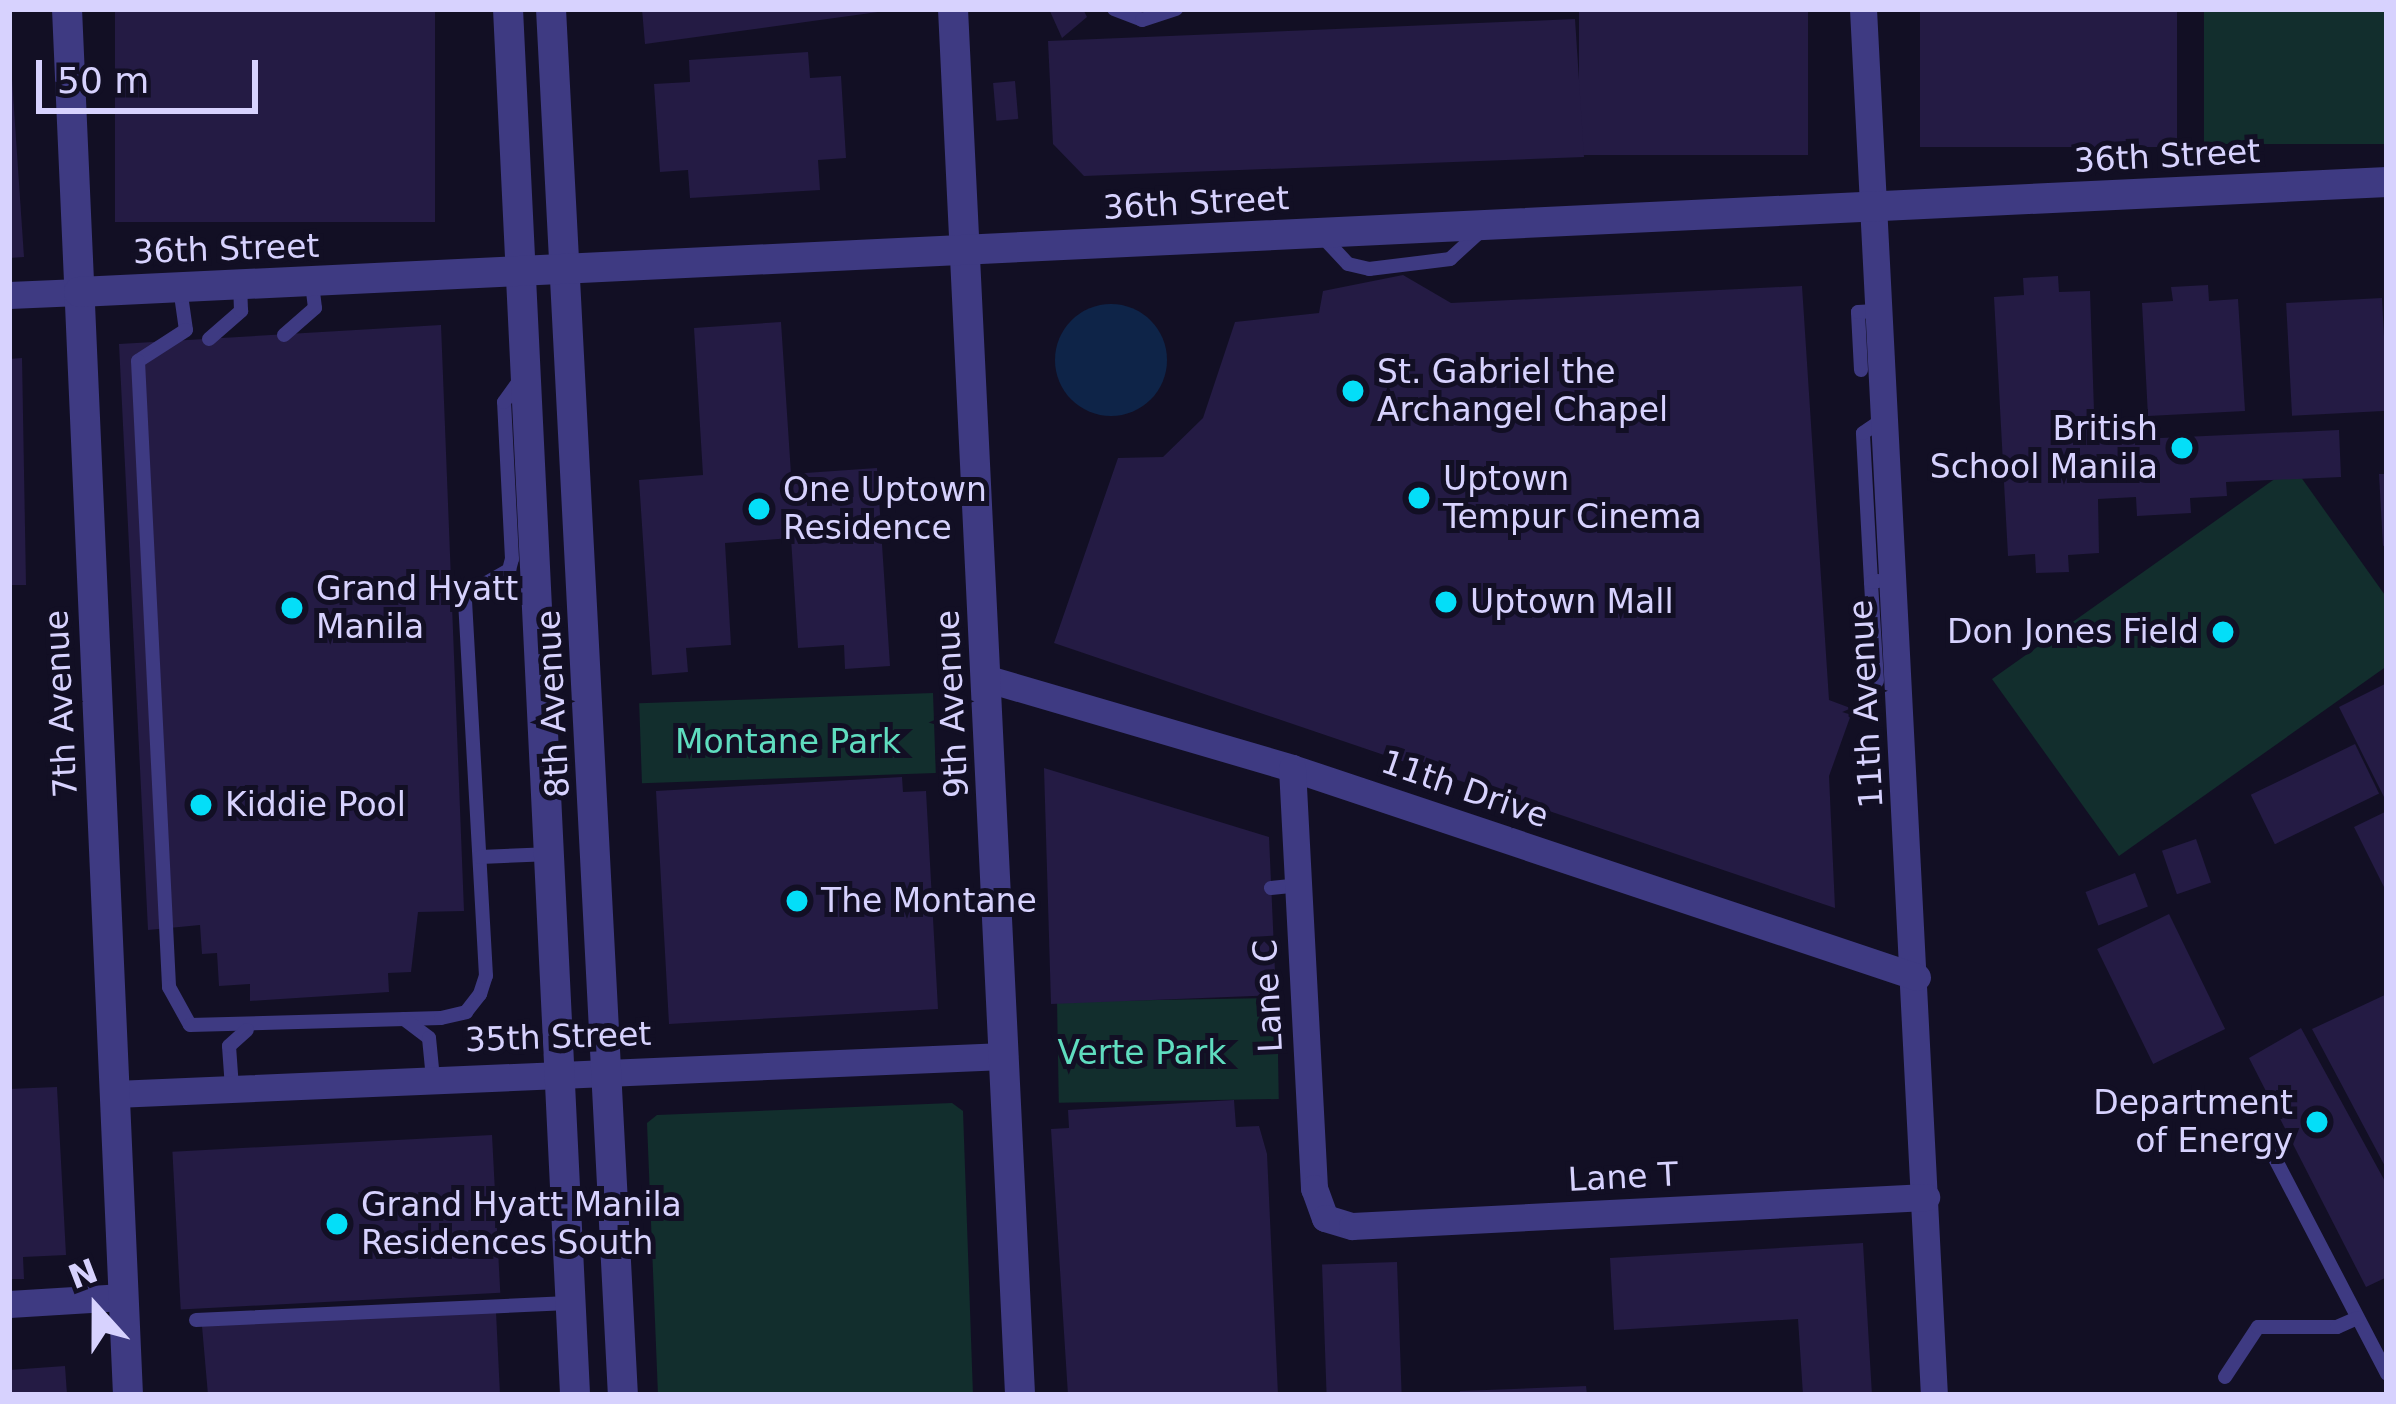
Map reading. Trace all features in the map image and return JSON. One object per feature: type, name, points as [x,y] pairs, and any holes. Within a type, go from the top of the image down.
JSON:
[{"type":"street","name":"7th Avenue","points":[[67,9],[128,1395]]},
{"type":"street","name":"8th Avenue","points":[[508,9],[526,271],[575,1395]]},
{"type":"street","name":"8th Avenue","points":[[551,9],[623,1395]]},
{"type":"street","name":"9th Avenue","points":[[953,9],[1021,1395]]},
{"type":"street","name":"11th Avenue","points":[[1863,9],[1886,418],[1883,581],[1917,977],[1934,1395]]},
{"type":"street","name":"36th Street","points":[[9,296],[2387,182]]},
{"type":"street","name":"11th Drive","points":[[988,679],[1292,769],[1917,977]]},
{"type":"street","name":"Lane C","points":[[1292,769],[1285,887],[1314,1188],[1325,1218]]},
{"type":"street","name":"35th Street","points":[[115,1094],[1004,1055]]},
{"type":"street","name":"Lane T","points":[[1325,1218],[1352,1226],[1925,1197]]},
{"type":"street","points":[[9,1304],[123,1297]]},
{"type":"lane","points":[[1114,9],[1142,20],[1176,9]]},
{"type":"lane","points":[[284,334],[315,308],[312,282]]},
{"type":"lane","points":[[209,339],[241,311],[240,285]]},
{"type":"lane","points":[[180,288],[186,330],[138,361],[169,987],[190,1025],[466,1012],[480,994],[486,976],[465,595],[509,569],[512,559],[504,402],[530,368]]},
{"type":"lane","points":[[1861,370],[1858,312],[1880,311]]},
{"type":"lane","points":[[1876,681],[1883,581]]},
{"type":"lane","points":[[480,857],[552,854]]},
{"type":"lane","points":[[400,1018],[424,1030],[433,1079]]},
{"type":"lane","points":[[232,1088],[230,1046],[257,1025]]},
{"type":"lane","points":[[2270,1147],[2387,1374]]},
{"type":"lane","points":[[196,1320],[571,1303]]},
{"type":"lane","points":[[2225,1377],[2258,1327],[2337,1327],[2357,1318]]},
{"type":"green space","points":[[2204,9],[2387,9],[2387,144],[2204,144]]},
{"type":"green space","name":"Don Jones Field","points":[[2293,466],[2387,598],[2387,666],[2119,856],[1992,679]]},
{"type":"green space","name":"Montane Park","points":[[933,693],[936,773],[642,783],[639,703]]},
{"type":"green space","name":"Verte Park","points":[[1277,998],[1279,1099],[1059,1103],[1057,1002]]},
{"type":"green space","points":[[952,1103],[963,1111],[973,1395],[658,1395],[647,1123],[657,1115]]},
{"type":"water","points":[[1111,304],[1133,308],[1151,320],[1163,338],[1167,360],[1163,382],[1151,400],[1133,412],[1111,416],[1089,412],[1071,400],[1059,382],[1055,360],[1059,338],[1071,320],[1089,308]]},
{"type":"building","points":[[115,9],[435,9],[435,222],[115,222]]},
{"type":"building","points":[[642,9],[878,9],[878,12],[645,44]]},
{"type":"building","points":[[1049,9],[1083,9],[1087,17],[1062,38]]},
{"type":"building","points":[[1579,9],[1808,9],[1808,155],[1579,155]]},
{"type":"building","points":[[1920,9],[2177,9],[2177,147],[1920,147]]},
{"type":"building","points":[[1575,19],[1584,157],[1084,176],[1053,144],[1048,41]]},
{"type":"building","points":[[9,35],[24,257],[9,258]]},
{"type":"building","points":[[808,52],[810,78],[841,76],[846,158],[818,160],[820,190],[690,198],[688,170],[660,172],[654,84],[690,82],[689,60]]},
{"type":"building","points":[[1015,81],[1018,119],[996,121],[993,83]]},
{"type":"building","name":"Uptown Mall","points":[[1403,275],[1451,303],[1802,286],[1829,700],[1853,709],[1829,776],[1835,908],[1054,643],[1118,458],[1163,457],[1203,418],[1235,322],[1319,313],[1323,291]]},
{"type":"building","points":[[2058,276],[2059,292],[2090,291],[2095,441],[2339,430],[2341,477],[2226,482],[2227,496],[2190,498],[2191,513],[2137,516],[2136,497],[2098,499],[2099,553],[2068,555],[2069,572],[2036,573],[2035,554],[2008,556],[1994,297],[2024,295],[2023,278]]},
{"type":"building","points":[[2208,285],[2209,301],[2238,299],[2245,411],[2148,416],[2142,303],[2173,301],[2171,287]]},
{"type":"building","points":[[2382,298],[2387,411],[2292,416],[2286,303]]},
{"type":"building","name":"One Uptown Residence","points":[[781,322],[791,474],[877,468],[890,666],[845,669],[844,645],[798,648],[791,538],[725,543],[731,645],[686,648],[688,672],[652,675],[639,480],[703,475],[694,328]]},
{"type":"building","name":"Grand Hyatt Manila","points":[[441,325],[464,911],[418,912],[411,972],[388,973],[389,992],[250,1001],[250,984],[219,986],[217,953],[202,954],[200,925],[148,930],[119,344]]},
{"type":"building","points":[[22,358],[26,585],[9,585],[9,359]]},
{"type":"building","points":[[2379,474],[2387,474],[2387,545],[2383,546]]},
{"type":"building","points":[[2387,683],[2387,803],[2339,707]]},
{"type":"building","points":[[2355,744],[2379,793],[2275,844],[2251,795]]},
{"type":"building","points":[[1044,768],[1269,837],[1276,995],[1051,1004]]},
{"type":"building","name":"The Montane","points":[[902,777],[903,792],[926,791],[938,1009],[669,1024],[656,791]]},
{"type":"building","points":[[2387,811],[2387,893],[2354,827]]},
{"type":"building","points":[[2196,839],[2211,882],[2177,894],[2162,851]]},
{"type":"building","points":[[2135,873],[2148,907],[2098,926],[2086,892]]},
{"type":"building","points":[[2169,914],[2225,1029],[2153,1064],[2097,949]]},
{"type":"building","points":[[2387,994],[2387,1170],[2312,1029]]},
{"type":"building","name":"Department of Energy","points":[[2301,1028],[2387,1185],[2387,1277],[2366,1287],[2249,1058]]},
{"type":"building","points":[[57,1087],[66,1255],[23,1257],[24,1279],[9,1279],[9,1089]]},
{"type":"building","points":[[1234,1100],[1236,1127],[1259,1126],[1267,1154],[1278,1395],[1068,1395],[1051,1129],[1069,1128],[1068,1110]]},
{"type":"building","name":"Grand Hyatt Manila Residences South","points":[[492,1135],[500,1293],[181,1310],[172,1152]]},
{"type":"building","points":[[1863,1243],[1872,1395],[1803,1395],[1798,1319],[1614,1330],[1610,1258]]},
{"type":"building","points":[[1397,1262],[1402,1395],[1327,1395],[1322,1265]]},
{"type":"building","points":[[496,1312],[500,1395],[208,1395],[202,1326]]},
{"type":"building","points":[[65,1366],[67,1395],[11,1395],[9,1370]]},
{"type":"building","points":[[1586,1386],[1587,1395],[1460,1395],[1460,1391]]},
{"type":"place","name":"St. Gabriel the Archangel Chapel","points":[[1353,391]]},
{"type":"place","name":"British School Manila","points":[[2182,448]]},
{"type":"place","name":"Uptown Tempur Cinema","points":[[1419,498]]},
{"type":"place","name":"One Uptown Residence","points":[[759,509]]},
{"type":"place","name":"Uptown Mall","points":[[1446,602]]},
{"type":"place","name":"Grand Hyatt Manila","points":[[292,608]]},
{"type":"place","name":"Don Jones Field","points":[[2223,632]]},
{"type":"place","name":"Kiddie Pool","points":[[201,805]]},
{"type":"place","name":"The Montane","points":[[797,901]]},
{"type":"place","name":"Department of Energy","points":[[2317,1122]]},
{"type":"place","name":"Grand Hyatt Manila Residences South","points":[[337,1224]]}]
